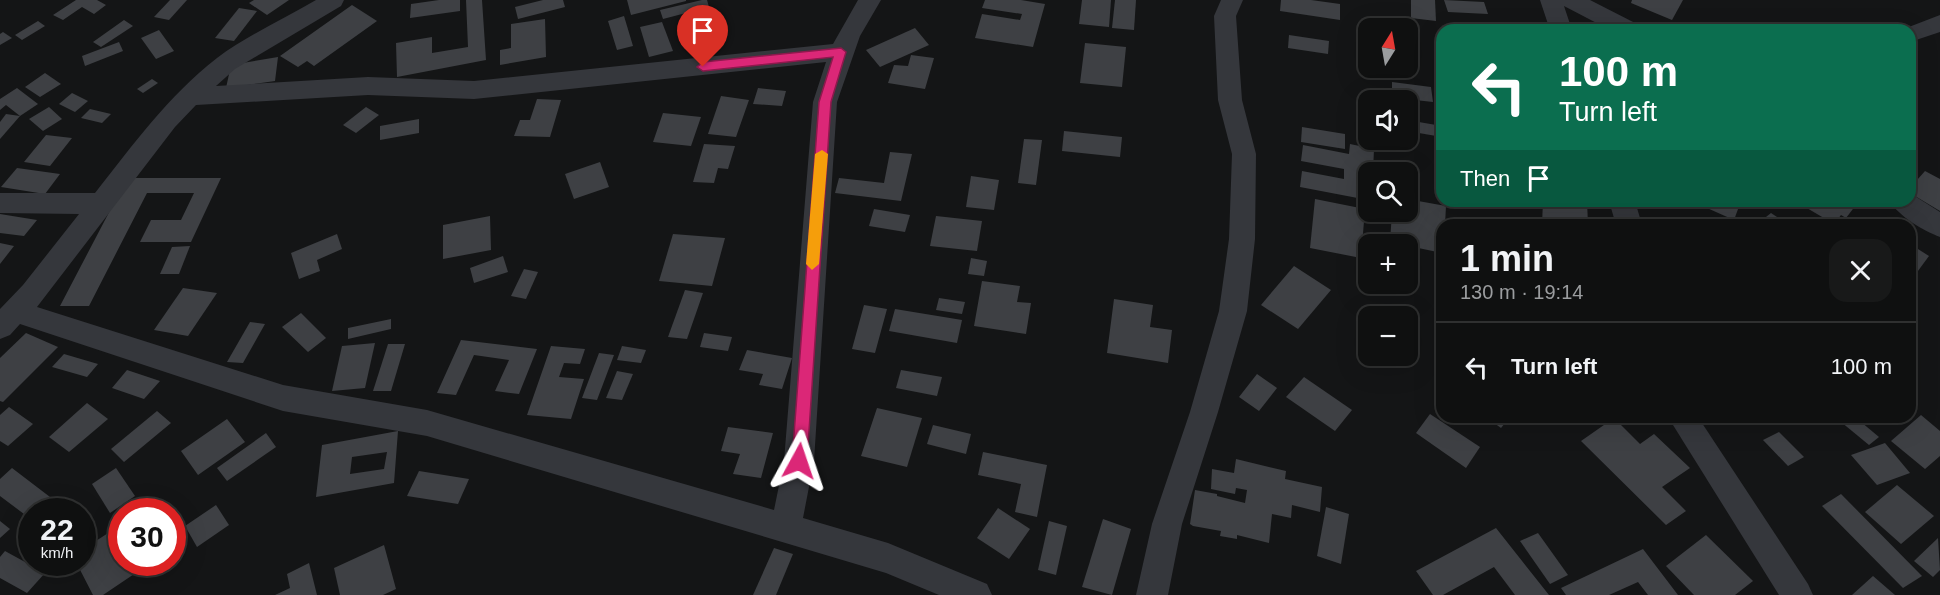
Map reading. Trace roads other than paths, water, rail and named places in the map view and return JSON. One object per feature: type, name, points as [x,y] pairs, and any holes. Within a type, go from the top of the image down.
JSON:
[{"type":"street","points":[[333,0],[226,63],[189,96],[166,120],[33,293],[8,319],[283,398],[427,423],[888,558],[976,595]]},
{"type":"street","points":[[786,528],[799,461],[825,102],[841,52],[858,15],[870,0]]},
{"type":"street","points":[[1152,595],[1167,524],[1204,412],[1233,311],[1241,249],[1244,154],[1230,100],[1225,16],[1232,0]]},
{"type":"street","points":[[1551,0],[1559,24]]},
{"type":"street","points":[[1571,0],[1617,24]]},
{"type":"street","points":[[1916,32],[1940,23]]},
{"type":"street","points":[[189,96],[357,87],[474,90],[841,52]]},
{"type":"street","points":[[0,202],[57,205],[103,203]]},
{"type":"street","points":[[1912,207],[1940,226]]},
{"type":"street","points":[[1686,423],[1797,595]]}]
